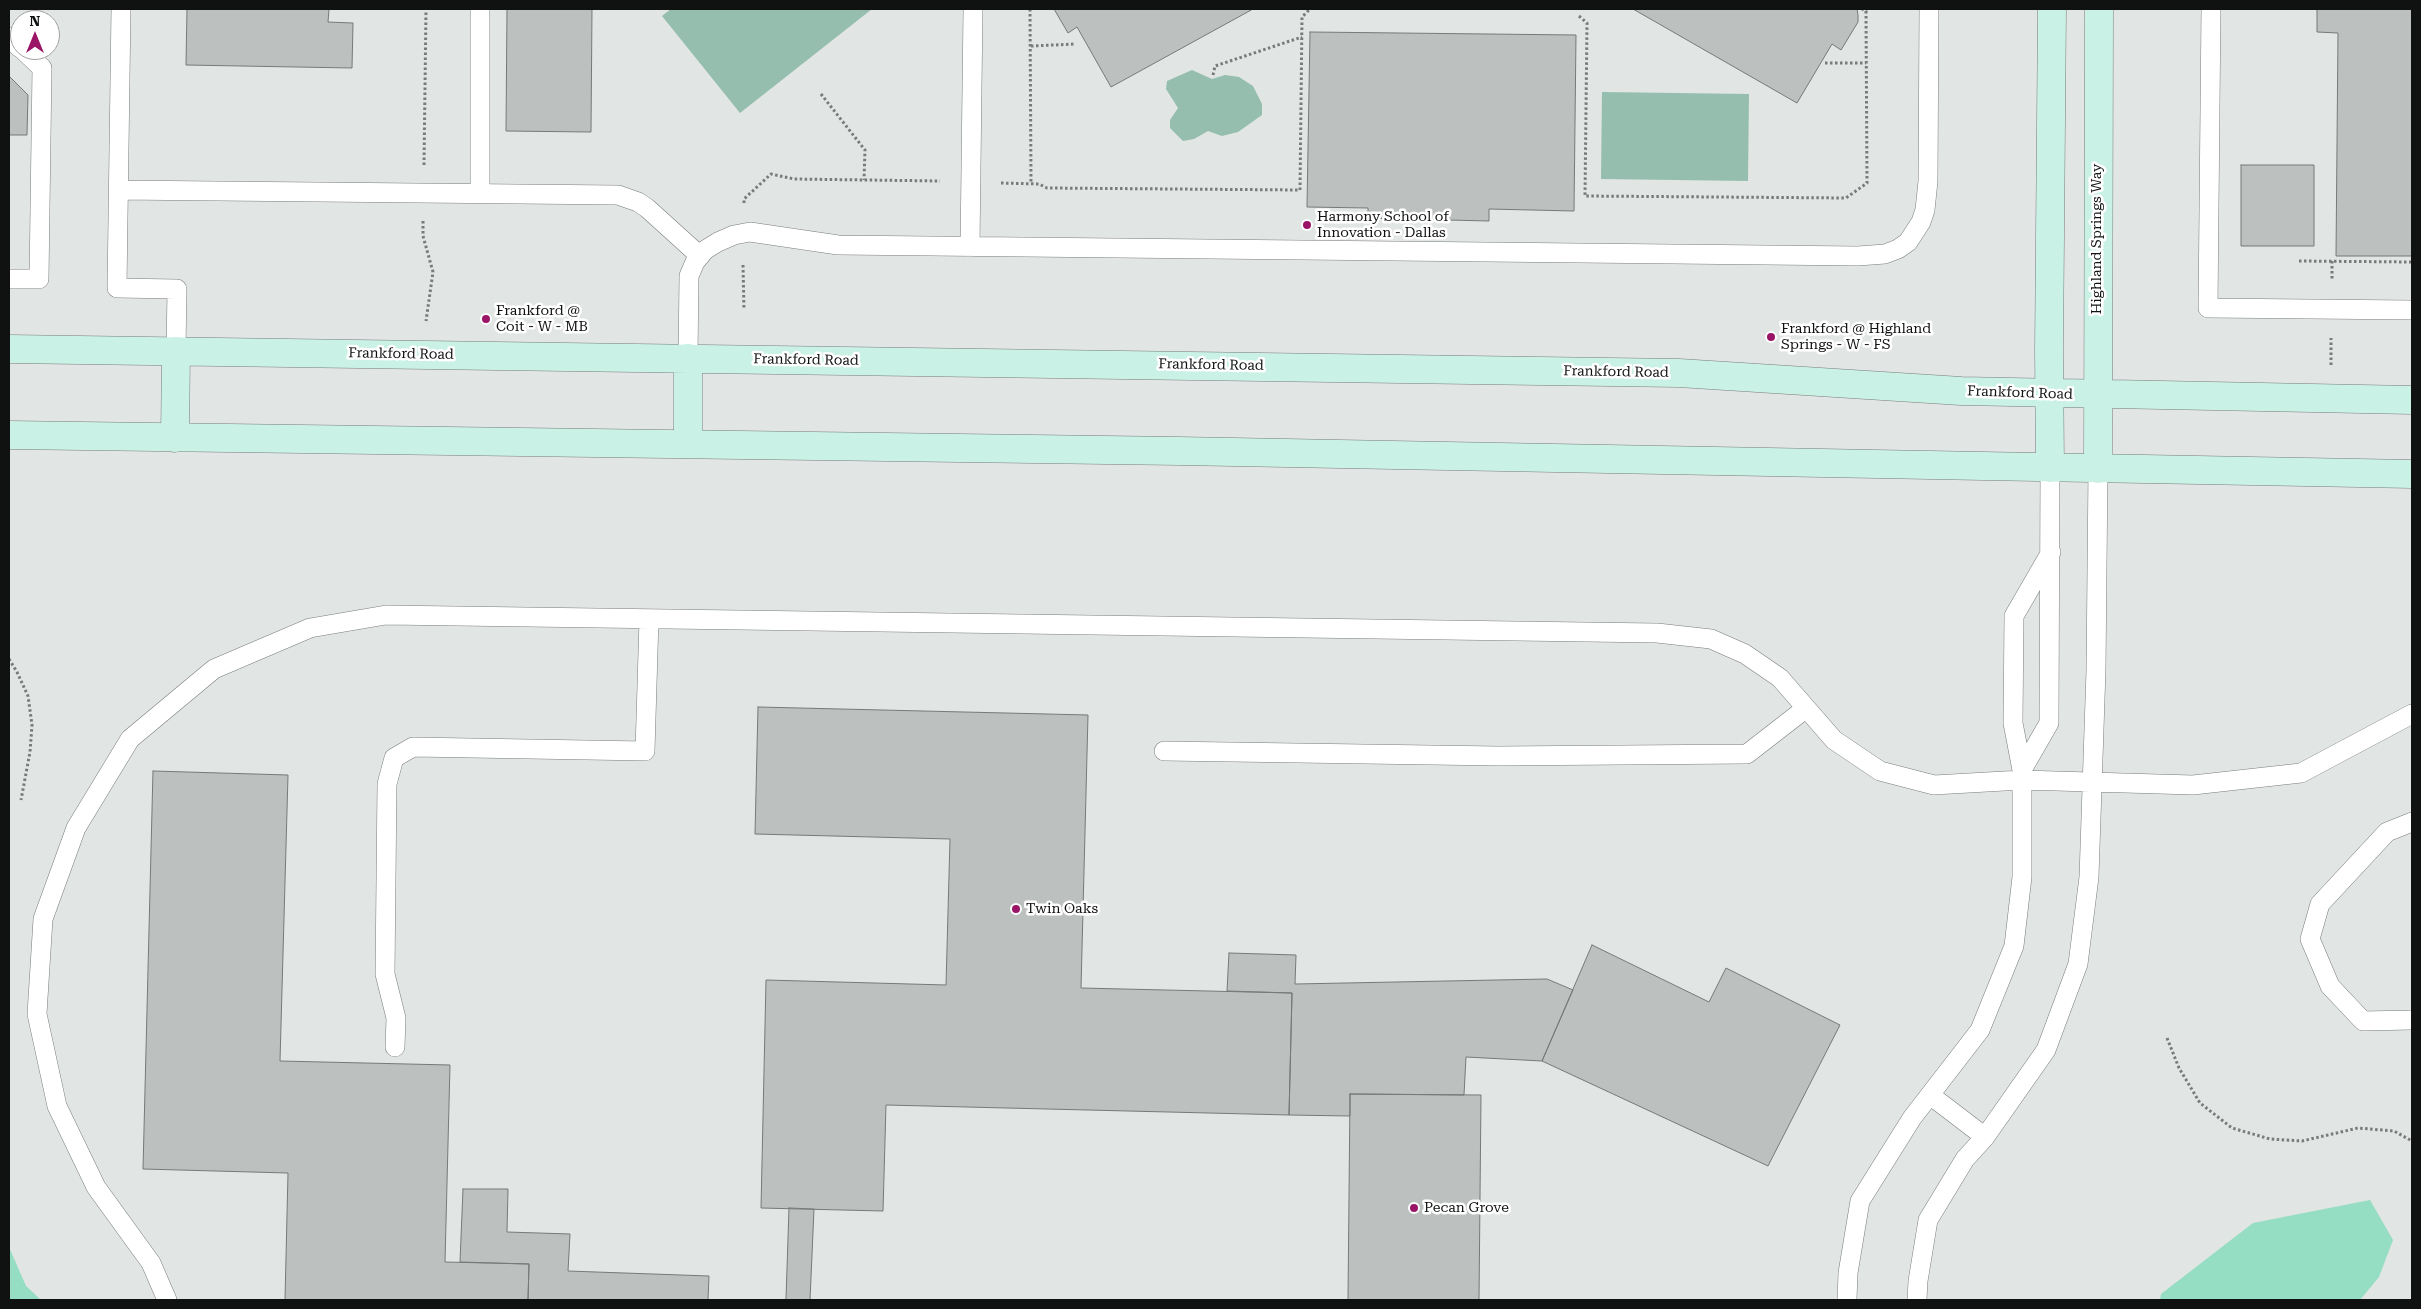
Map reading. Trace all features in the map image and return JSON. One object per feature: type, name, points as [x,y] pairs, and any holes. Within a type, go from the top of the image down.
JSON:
[{"type":"main road","points":[[2050,468],[2052,9]]},
{"type":"main road","name":"Highland Springs Way","points":[[2098,469],[2099,9]]},
{"type":"main road","name":"Frankford Road","points":[[9,349],[1670,372],[1952,391],[2412,400]]},
{"type":"main road","points":[[175,438],[176,350]]},
{"type":"main road","points":[[688,358],[688,444]]},
{"type":"main road","points":[[9,435],[1189,451],[2412,474]]},
{"type":"lane","points":[[121,9],[117,288],[177,289],[176,350]]},
{"type":"lane","points":[[480,9],[480,192]]},
{"type":"lane","points":[[970,247],[973,9]]},
{"type":"lane","points":[[688,358],[689,276],[700,256],[718,242],[734,234],[750,232],[838,245],[1858,256],[1884,254],[1898,249],[1908,242],[1921,222],[1925,210],[1928,172],[1929,9]]},
{"type":"lane","points":[[2210,9],[2208,308],[2412,310]]},
{"type":"lane","points":[[9,278],[39,279],[42,68],[33,60]]},
{"type":"lane","points":[[118,190],[480,192],[618,195],[638,202],[647,208],[700,256]]},
{"type":"lane","points":[[2022,775],[2049,723],[2050,468]]},
{"type":"lane","points":[[1917,1300],[1918,1281],[1928,1220],[1965,1160],[1985,1137],[2046,1050],[2078,964],[2089,877],[2096,670],[2098,469]]},
{"type":"lane","points":[[1848,1300],[1848,1273],[1860,1201],[1912,1118],[1980,1030],[2014,946],[2022,877],[2022,775],[2013,723],[2014,616],[2051,552]]},
{"type":"lane","points":[[167,1300],[151,1264],[96,1187],[58,1106],[37,1014],[43,919],[76,828],[130,739],[214,669],[310,628],[386,615],[1657,633],[1711,639],[1745,654],[1780,678],[1805,709],[1834,740],[1880,771],[1934,785],[2022,775],[2092,781],[2193,785],[2301,773],[2412,714]]},
{"type":"lane","points":[[395,1047],[396,1018],[385,974],[386,784],[394,758],[413,747],[645,751],[649,619]]},
{"type":"lane","points":[[1164,751],[1498,756],[1747,754],[1805,709]]},
{"type":"lane","points":[[2412,822],[2387,832],[2320,904],[2310,939],[2330,986],[2363,1021],[2412,1020]]},
{"type":"lane","points":[[1930,1095],[1985,1137]]},
{"type":"path","points":[[423,170],[426,9]]},
{"type":"path","points":[[1030,9],[1031,183]]},
{"type":"path","points":[[1580,16],[1587,23],[1585,196],[1846,198],[1867,182],[1866,11],[1862,9]]},
{"type":"path","points":[[993,182],[1031,183],[1047,188],[1300,190],[1302,17],[1309,10]]},
{"type":"path","points":[[1213,75],[1215,66],[1302,37]]},
{"type":"path","points":[[1031,46],[1076,44]]},
{"type":"path","points":[[1825,63],[1866,63]]},
{"type":"path","points":[[821,94],[865,150],[864,180]]},
{"type":"path","points":[[744,208],[744,199],[771,174],[794,179],[943,181]]},
{"type":"path","points":[[423,217],[423,236],[432,272],[426,324]]},
{"type":"path","points":[[2298,260],[2412,262]]},
{"type":"path","points":[[2332,261],[2332,285]]},
{"type":"path","points":[[743,265],[744,310]]},
{"type":"path","points":[[2331,330],[2331,370]]},
{"type":"path","points":[[9,659],[28,696],[32,725],[30,752],[21,800]]},
{"type":"path","points":[[2167,1038],[2179,1068],[2200,1103],[2232,1128],[2270,1139],[2302,1141],[2358,1128],[2394,1131],[2412,1141]]},
{"type":"shaded area","points":[[671,9],[872,9],[740,113],[662,16]]},
{"type":"shaded area","points":[[1192,70],[1212,79],[1225,75],[1239,77],[1253,86],[1262,104],[1262,115],[1238,132],[1222,136],[1208,131],[1194,139],[1183,141],[1170,128],[1170,120],[1178,108],[1166,89],[1167,81]]},
{"type":"shaded area","points":[[1602,92],[1749,94],[1748,181],[1601,179]]},
{"type":"shaded area","points":[[2370,1200],[2393,1240],[2379,1277],[2360,1300],[2160,1300],[2161,1294],[2253,1223]]},
{"type":"shaded area","points":[[9,1247],[26,1286],[41,1300],[9,1300]]},
{"type":"building","points":[[187,9],[329,9],[328,22],[353,23],[352,68],[186,65]]},
{"type":"building","points":[[507,9],[592,9],[591,132],[506,131]]},
{"type":"building","points":[[1054,9],[1253,9],[1111,87],[1077,27],[1068,33]]},
{"type":"building","points":[[1633,9],[1857,9],[1858,22],[1841,50],[1832,44],[1797,103]]},
{"type":"building","points":[[2317,9],[2412,9],[2412,256],[2336,256],[2338,33],[2317,32]]},
{"type":"building","points":[[1310,32],[1576,35],[1574,211],[1489,209],[1489,221],[1368,218],[1368,208],[1307,207]]},
{"type":"building","points":[[9,76],[28,95],[27,135],[9,135]]},
{"type":"building","points":[[2241,165],[2314,165],[2314,246],[2241,246]]},
{"type":"building","name":"Twin Oaks","points":[[758,707],[1088,715],[1081,988],[1292,993],[1289,1115],[886,1105],[883,1211],[761,1208],[766,980],[946,985],[950,839],[755,834]]},
{"type":"building","points":[[153,771],[288,775],[280,1061],[450,1065],[445,1262],[529,1264],[528,1300],[285,1300],[288,1173],[143,1169]]},
{"type":"building","points":[[1592,945],[1709,1002],[1726,968],[1840,1025],[1768,1166],[1542,1061]]},
{"type":"building","points":[[1229,953],[1296,955],[1295,984],[1547,979],[1573,990],[1542,1061],[1466,1057],[1464,1095],[1350,1094],[1350,1116],[1289,1115],[1292,993],[1227,991]]},
{"type":"building","name":"Pecan Grove","points":[[1350,1094],[1481,1095],[1479,1300],[1348,1300]]},
{"type":"building","points":[[463,1189],[508,1189],[507,1232],[570,1234],[568,1271],[709,1276],[708,1300],[528,1300],[529,1264],[460,1262]]},
{"type":"building","points":[[789,1208],[814,1209],[810,1300],[784,1300],[786,1299]]},
{"type":"place","name":"Harmony School of Innovation - Dallas","points":[[1307,225]]},
{"type":"place","name":"Frankford @ Coit - W - MB","points":[[486,319]]},
{"type":"place","name":"Frankford @ Highland Springs - W - FS","points":[[1771,337]]},
{"type":"place","name":"Twin Oaks","points":[[1016,909]]},
{"type":"place","name":"Pecan Grove","points":[[1414,1208]]}]
